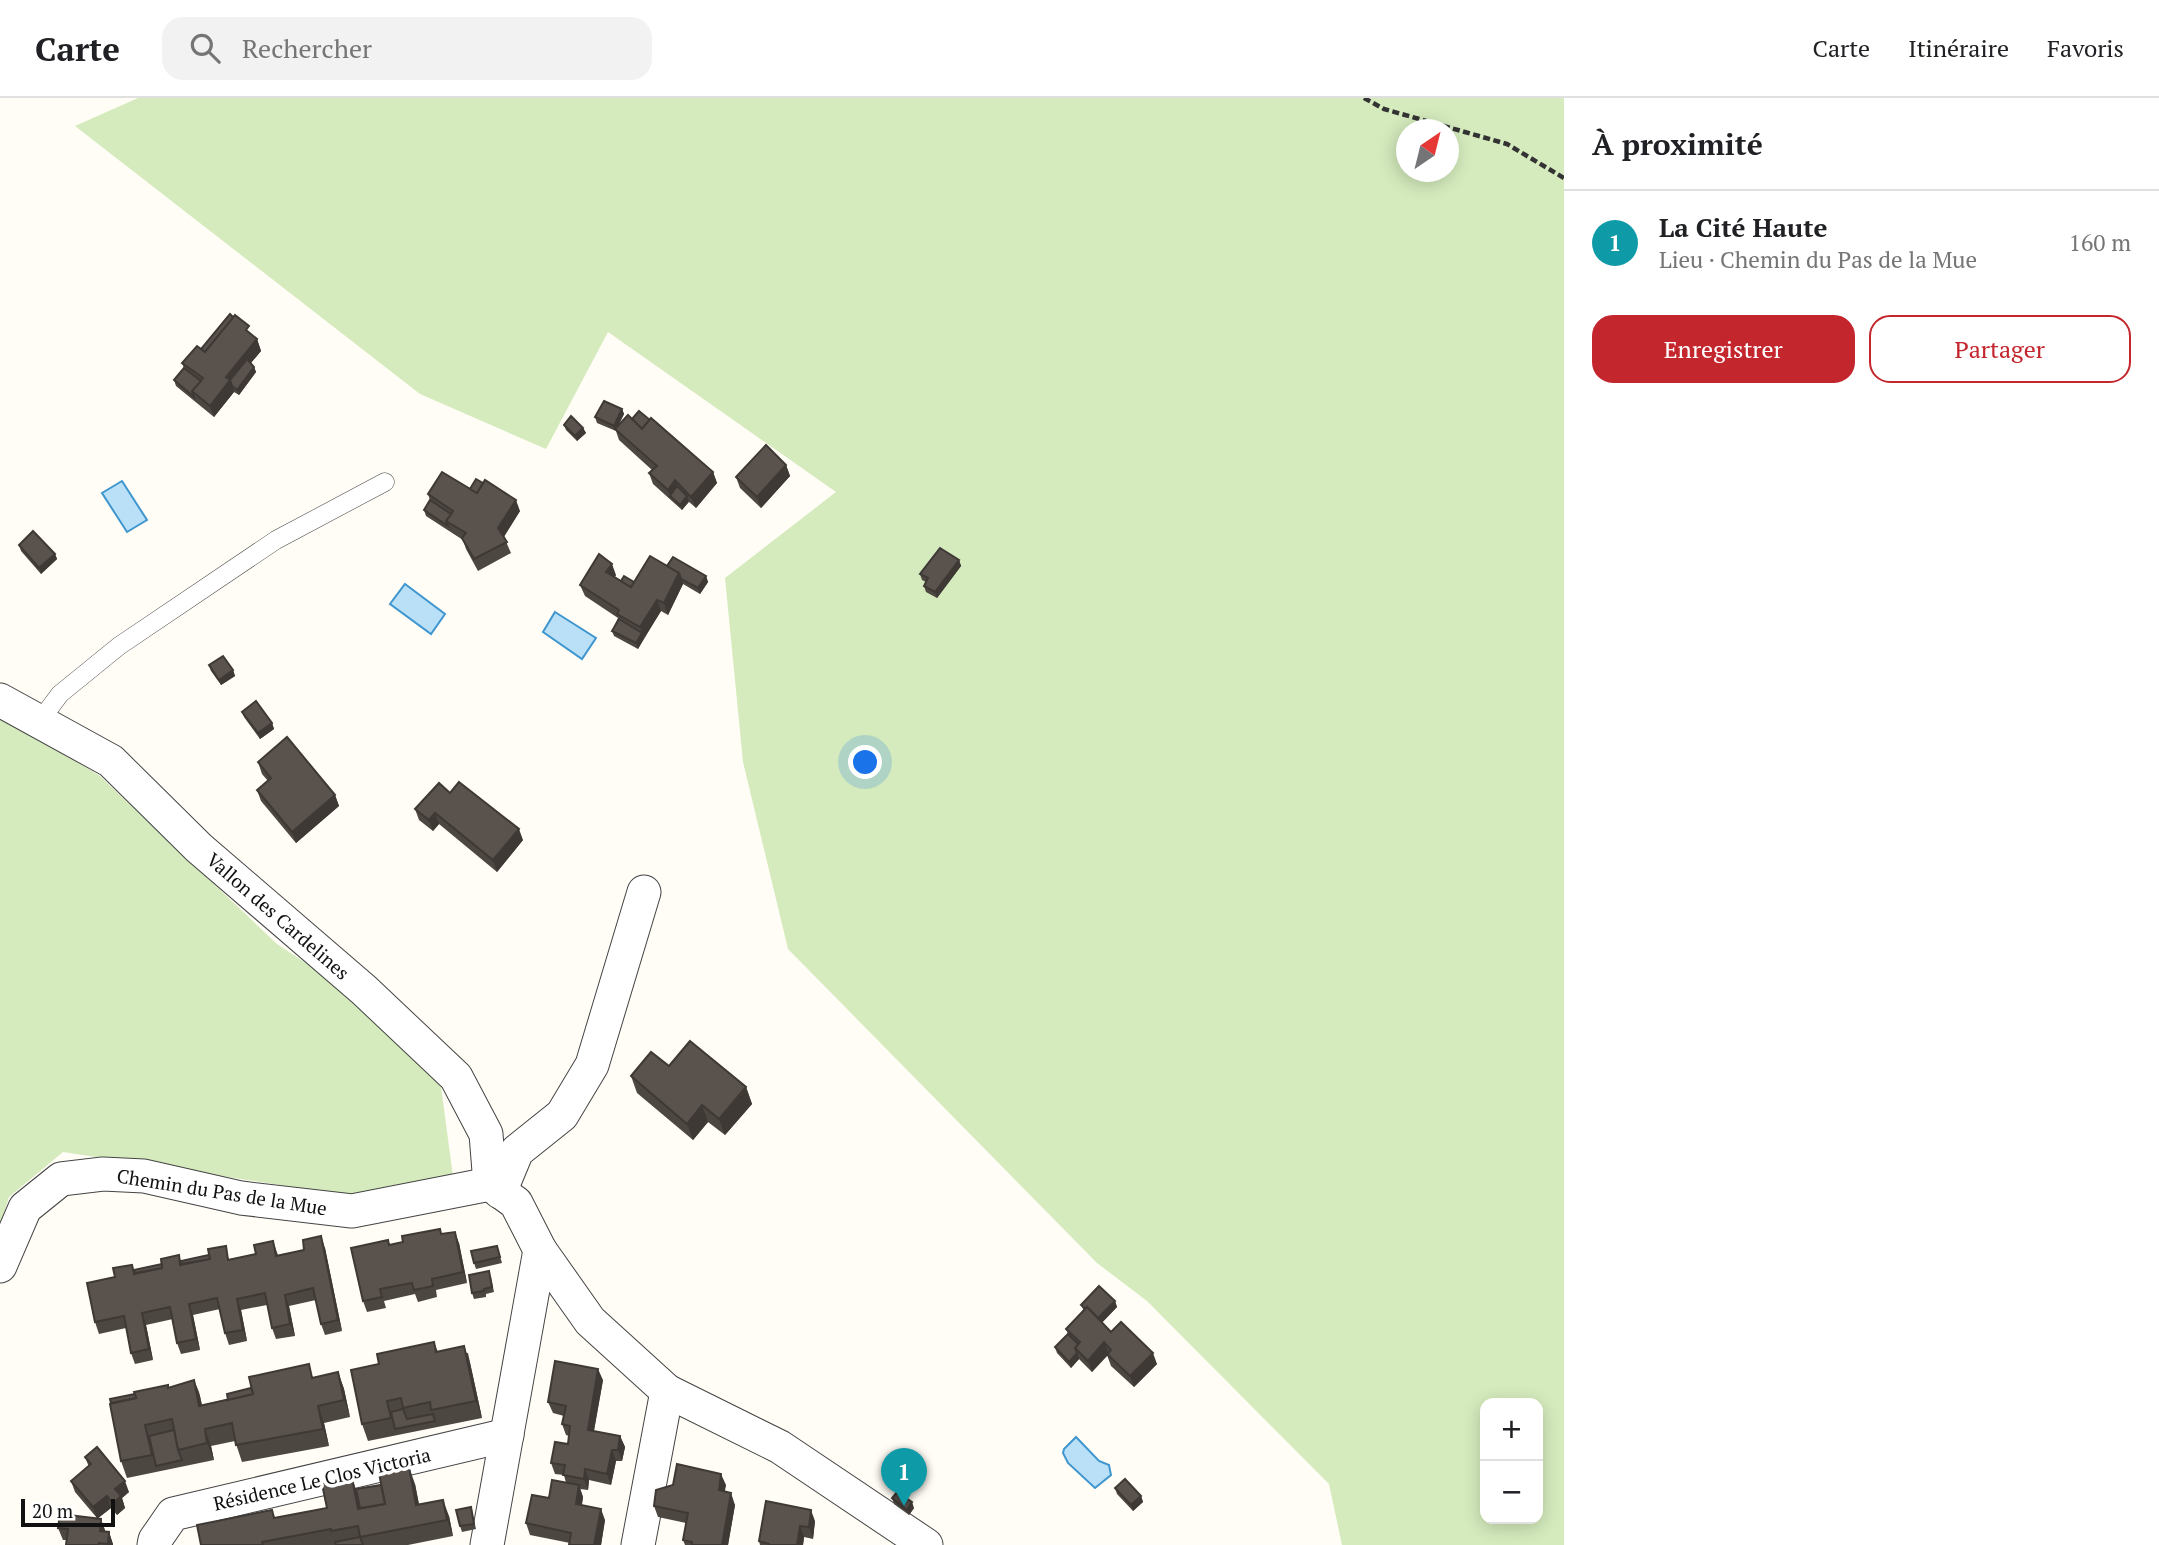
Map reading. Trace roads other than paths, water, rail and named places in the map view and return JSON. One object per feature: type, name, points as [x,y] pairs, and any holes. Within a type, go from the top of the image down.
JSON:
[{"type":"street","name":"Vallon des Cardelines","points":[[0,700],[111,761],[199,848],[364,989],[456,1077],[486,1133],[495,1188]]},
{"type":"street","points":[[644,892],[592,1065],[562,1115],[517,1151],[495,1188],[516,1203],[540,1250],[590,1321],[667,1391],[780,1447],[917,1543]]},
{"type":"street","name":"Chemin du Pas de la Mue","points":[[0,1266],[25,1208],[61,1179],[103,1174],[144,1176],[241,1198],[352,1211],[495,1188]]},
{"type":"street","points":[[487,1545],[540,1250]]},
{"type":"street","points":[[638,1545],[667,1391]]},
{"type":"street","name":"Résidence Le Clos Victoria","points":[[154,1545],[173,1514],[507,1435]]},
{"type":"lane","points":[[39,722],[60,694],[119,646],[276,540],[385,482]]},
{"type":"water","points":[[122,481],[147,520],[127,532],[102,493]]},
{"type":"water","points":[[405,584],[445,614],[431,634],[390,604]]},
{"type":"water","points":[[555,612],[596,638],[582,659],[543,632]]},
{"type":"water","points":[[1076,1437],[1099,1461],[1109,1465],[1111,1475],[1095,1488],[1068,1463],[1063,1453]]},
{"type":"place","name":"La Cité Haute","points":[[904,1506]]}]
